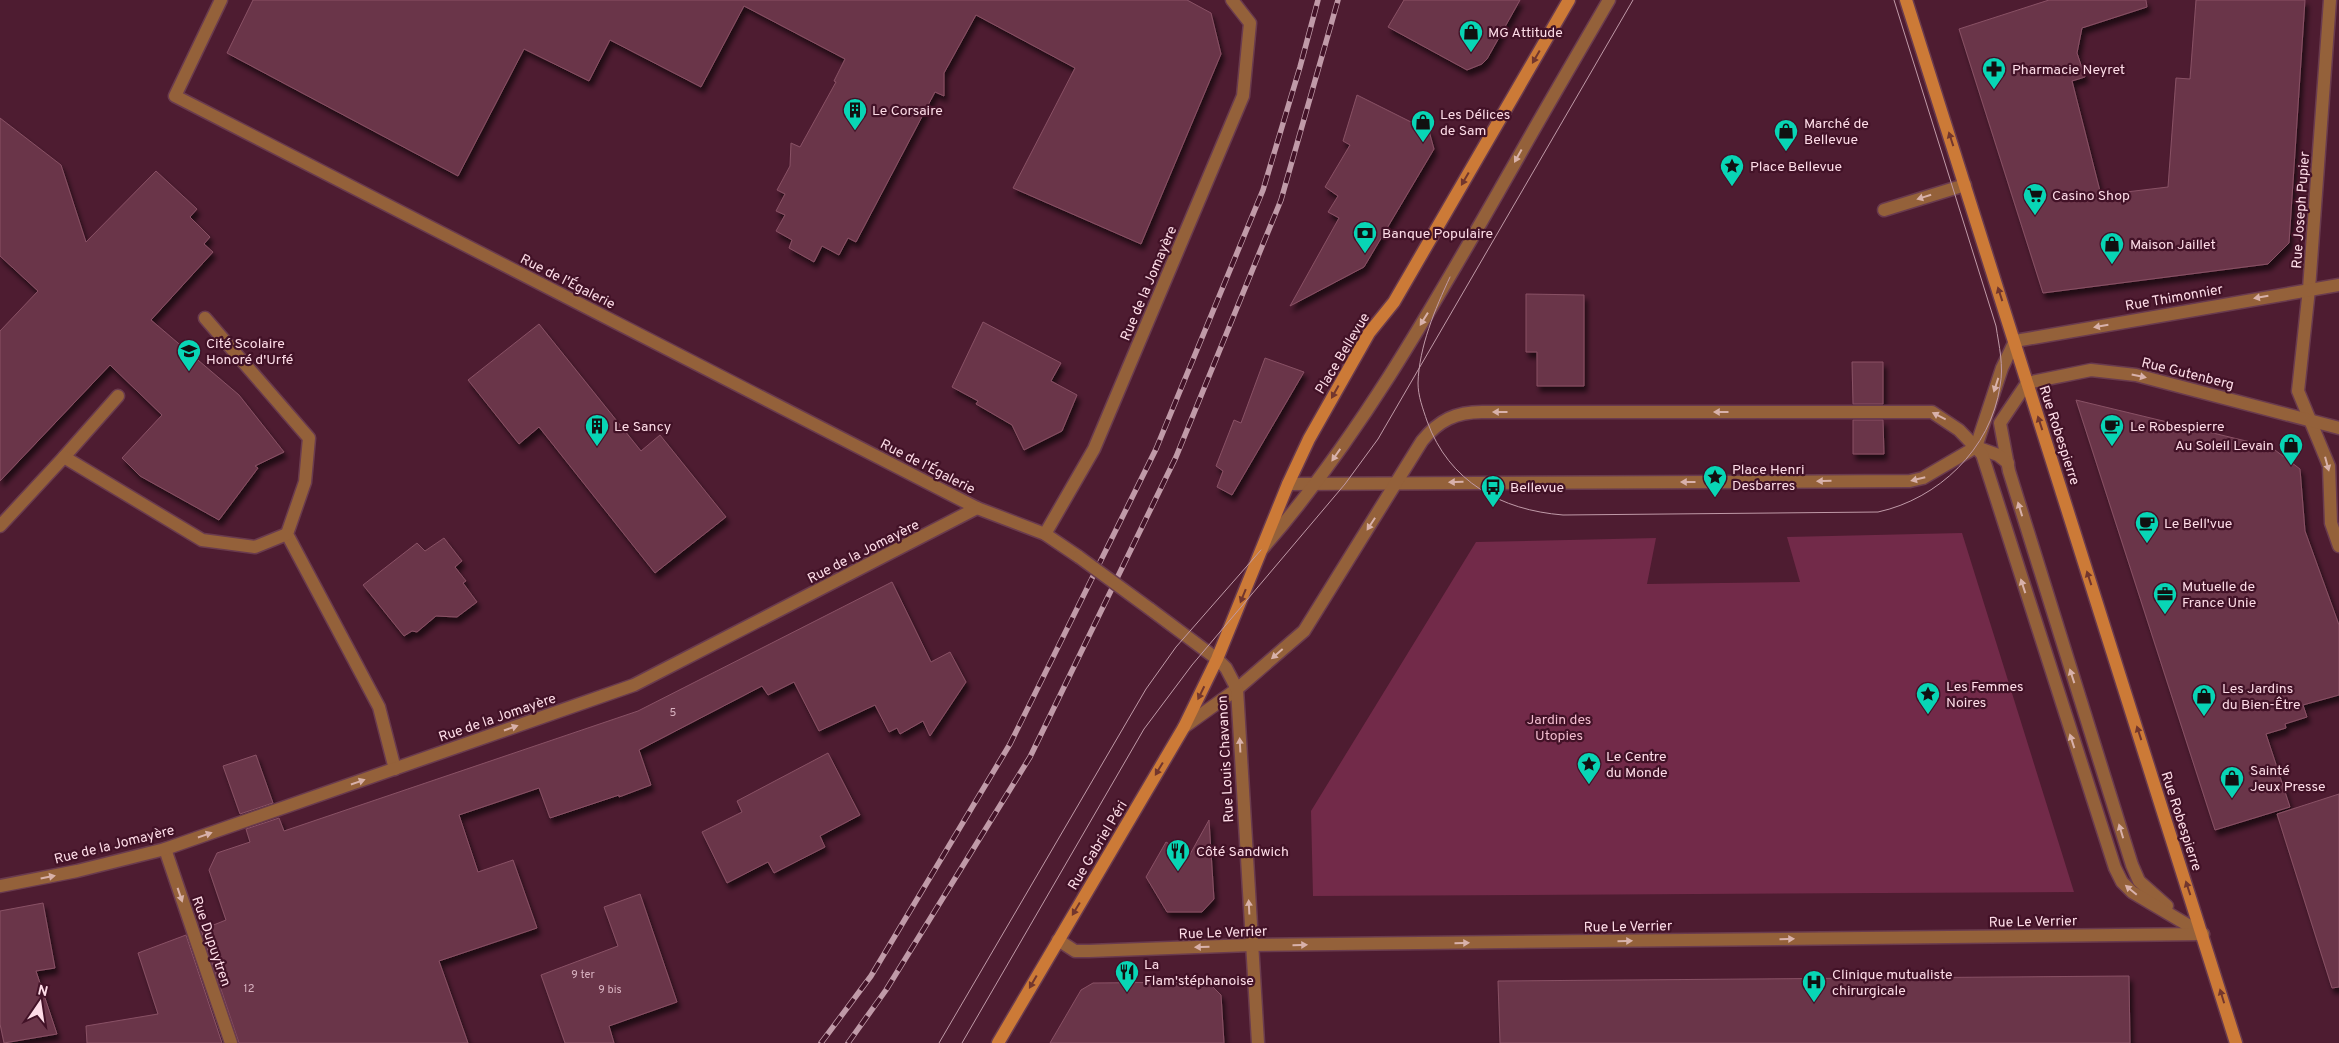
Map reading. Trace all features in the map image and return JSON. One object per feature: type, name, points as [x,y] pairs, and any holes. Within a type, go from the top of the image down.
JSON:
[{"type":"main road","name":"Place Bellevue","points":[[1217,659],[1288,484],[1313,432],[1369,333],[1394,302],[1569,0]]},
{"type":"main road","points":[[1906,0],[2028,383]]},
{"type":"main road","name":"Rue Robespierre","points":[[2028,383],[2236,1043]]},
{"type":"main road","name":"Rue Gabriel Péri","points":[[998,1043],[1184,727],[1217,659]]},
{"type":"street","name":"Rue de l'Égalerie","points":[[221,0],[175,96],[977,508],[1045,534]]},
{"type":"street","name":"Rue de la Jomayère","points":[[1045,534],[1094,449],[1244,96],[1250,23],[1232,0]]},
{"type":"street","points":[[1261,550],[1316,484],[1373,402],[1450,277],[1609,0]]},
{"type":"street","name":"Rue Joseph Pupier","points":[[2330,0],[2309,289],[2298,391],[2329,466],[2330,523],[2339,546]]},
{"type":"street","points":[[1884,210],[1965,185]]},
{"type":"street","name":"Rue Thimonnier","points":[[2015,340],[2339,285]]},
{"type":"street","points":[[205,318],[309,438],[305,482],[288,534],[379,707],[395,769]]},
{"type":"street","points":[[1288,484],[1910,481],[1923,478],[1976,447],[2002,368],[2015,340]]},
{"type":"street","name":"Rue Gutenberg","points":[[2028,383],[2091,370],[2136,375],[2339,428]]},
{"type":"street","name":"Rue Robespierre","points":[[2028,383],[2000,423],[2008,463],[2034,556],[2132,865],[2139,881],[2152,894],[2203,934]]},
{"type":"street","points":[[0,526],[118,396]]},
{"type":"street","points":[[1184,727],[1237,689],[1304,631],[1430,430],[1448,417],[1469,412],[1932,412],[1959,430],[1982,454],[2114,868],[2122,882],[2132,892],[2203,934]]},
{"type":"street","points":[[1976,447],[1998,455],[2008,463]]},
{"type":"street","points":[[64,457],[202,540],[255,547],[288,534]]},
{"type":"street","name":"Rue de la Jomayère","points":[[0,886],[77,871],[165,849],[634,685],[977,508]]},
{"type":"street","points":[[1045,534],[1217,659]]},
{"type":"street","name":"Rue Louis Chavanon","points":[[1217,659],[1226,668],[1237,689],[1258,1043]]},
{"type":"street","name":"Rue Dupuytren","points":[[165,849],[231,1043]]},
{"type":"street","name":"Rue Le Verrier","points":[[1058,940],[1075,951],[1082,951],[1251,945],[2203,934]]},
{"type":"green space","name":"Jardin des Utopies","points":[[1962,533],[2074,892],[1313,896],[1311,811],[1476,542],[1656,538],[1647,584],[1800,582],[1787,537]]},
{"type":"building","points":[[253,0],[1187,0],[1211,13],[1221,54],[1141,244],[1013,188],[1075,68],[976,15],[944,73],[944,96],[935,92],[856,242],[848,238],[839,255],[822,246],[814,262],[789,248],[792,240],[776,231],[785,215],[776,211],[785,194],[777,190],[790,166],[791,143],[800,147],[836,82],[834,81],[845,59],[744,6],[701,87],[610,40],[589,81],[524,49],[458,176],[227,53]]},
{"type":"building","points":[[1404,0],[1520,0],[1487,59],[1482,64],[1467,70],[1388,27]]},
{"type":"building","points":[[2049,0],[2146,0],[2147,7],[2082,28],[2077,53],[2085,77],[2072,81],[2101,195],[2168,187],[2176,78],[2190,79],[2196,0],[2305,0],[2289,243],[2268,264],[2043,293],[1959,29]]},
{"type":"building","points":[[1357,95],[1429,131],[1434,149],[1364,267],[1290,306],[1339,218],[1328,212],[1338,196],[1325,187],[1350,145],[1343,141]]},
{"type":"building","points":[[0,118],[61,165],[86,242],[156,171],[197,209],[190,217],[210,237],[204,244],[213,252],[151,320],[239,395],[284,452],[255,466],[258,468],[219,520],[140,476],[122,458],[162,415],[110,365],[0,481],[0,331],[38,291],[0,256]]},
{"type":"building","points":[[1526,294],[1584,295],[1584,386],[1537,386],[1537,352],[1526,352]]},
{"type":"building","points":[[983,322],[1061,363],[1051,381],[1077,395],[1062,431],[1024,450],[1012,425],[976,404],[978,401],[952,387]]},
{"type":"building","name":"Le Sancy","points":[[539,324],[641,451],[660,435],[726,517],[655,573],[539,427],[519,444],[468,380]]},
{"type":"building","points":[[1265,358],[1304,372],[1232,495],[1217,487],[1223,471],[1216,466],[1234,420],[1241,423]]},
{"type":"building","points":[[1852,362],[1883,362],[1883,404],[1853,404]]},
{"type":"building","points":[[2076,400],[2271,447],[2300,469],[2305,531],[2339,625],[2339,695],[2303,705],[2307,717],[2285,724],[2286,728],[2266,734],[2290,807],[2215,830]]},
{"type":"building","points":[[1853,420],[1883,420],[1884,454],[1853,454]]},
{"type":"building","points":[[444,538],[462,561],[455,567],[466,581],[463,583],[477,602],[457,617],[436,616],[417,632],[412,631],[404,636],[363,585],[417,543],[425,551]]},
{"type":"building","points":[[892,582],[931,662],[950,652],[966,682],[930,736],[923,721],[900,734],[897,728],[889,732],[875,705],[819,731],[794,682],[768,695],[762,686],[639,750],[651,785],[550,818],[539,788],[459,815],[478,872],[513,860],[537,928],[439,961],[468,1043],[239,1043],[201,930],[226,920],[209,870],[217,853],[250,842],[246,829],[279,818],[284,831],[638,711]]},
{"type":"building","points":[[828,753],[860,815],[820,836],[825,847],[774,873],[768,862],[727,883],[702,832],[742,812],[737,801]]},
{"type":"building","points":[[256,755],[273,803],[240,814],[223,766]]},
{"type":"building","points":[[2339,794],[2339,987],[2332,988],[2277,814]]},
{"type":"building","points":[[1209,820],[1214,899],[1202,912],[1167,912],[1146,877],[1166,842],[1189,856]]},
{"type":"building","points":[[640,894],[677,1002],[609,1026],[614,1043],[565,1043],[541,975],[618,946],[604,907]]},
{"type":"building","points":[[43,903],[55,968],[36,971],[57,1034],[4,1043],[0,1024],[0,911]]},
{"type":"building","points":[[186,935],[222,1043],[87,1043],[86,1026],[158,1014],[138,953]]},
{"type":"building","name":"Clinique mutualiste chirurgicale","points":[[2129,976],[2130,1043],[1500,1043],[1498,981]]},
{"type":"building","points":[[1208,982],[1221,995],[1224,1043],[1050,1043],[1081,990],[1093,983]]},
{"type":"tram line","points":[[962,1043],[1144,729],[1192,665],[1345,484],[1378,439],[1633,0]]},
{"type":"tram line","points":[[1450,277],[1434,315],[1421,356],[1418,383],[1420,398],[1427,421],[1449,461],[1463,476],[1480,489],[1499,499],[1519,507],[1563,515],[1878,512],[1921,496],[1941,483],[1958,468],[1986,430],[1995,409],[2000,386],[2001,364],[1996,326],[1894,0]]},
{"type":"tram line","points":[[939,1043],[1146,689],[1176,647],[1261,550]]},
{"type":"railway","points":[[821,1043],[871,976],[1010,744],[1156,449],[1263,190],[1318,0]]},
{"type":"railway","points":[[848,1043],[886,990],[1030,757],[1176,457],[1281,200],[1338,0]]},
{"type":"place","name":"MG Attitude","points":[[1471,53]]},
{"type":"place","name":"Pharmacie Neyret","points":[[1994,90]]},
{"type":"place","name":"Le Corsaire","points":[[855,131]]},
{"type":"place","name":"Les Délices de Sam","points":[[1423,143]]},
{"type":"place","name":"Marché de Bellevue","points":[[1786,152]]},
{"type":"place","name":"Place Bellevue","points":[[1732,187]]},
{"type":"place","name":"Casino Shop","points":[[2035,216]]},
{"type":"place","name":"Banque Populaire","points":[[1365,254]]},
{"type":"place","name":"Maison Jaillet","points":[[2112,265]]},
{"type":"place","name":"Cité Scolaire Honoré d'Urfé","points":[[189,372]]},
{"type":"place","name":"Le Sancy","points":[[597,447]]},
{"type":"place","name":"Le Robespierre","points":[[2112,447]]},
{"type":"place","name":"Au Soleil Levain","points":[[2291,466]]},
{"type":"place","name":"Place Henri Desbarres","points":[[1715,498]]},
{"type":"place","name":"Bellevue","points":[[1493,508]]},
{"type":"place","name":"Le Bell'vue","points":[[2147,544]]},
{"type":"place","name":"Mutuelle de France Unie","points":[[2165,615]]},
{"type":"place","name":"Les Femmes Noires","points":[[1928,715]]},
{"type":"place","name":"Les Jardins du Bien-Être","points":[[2204,717]]},
{"type":"place","name":"Le Centre du Monde","points":[[1589,785]]},
{"type":"place","name":"Sainté Jeux Presse","points":[[2232,799]]},
{"type":"place","name":"Côté Sandwich","points":[[1178,872]]},
{"type":"place","name":"La Flam'stéphanoise","points":[[1127,993]]},
{"type":"place","name":"Clinique mutualiste chirurgicale","points":[[1814,1003]]}]
